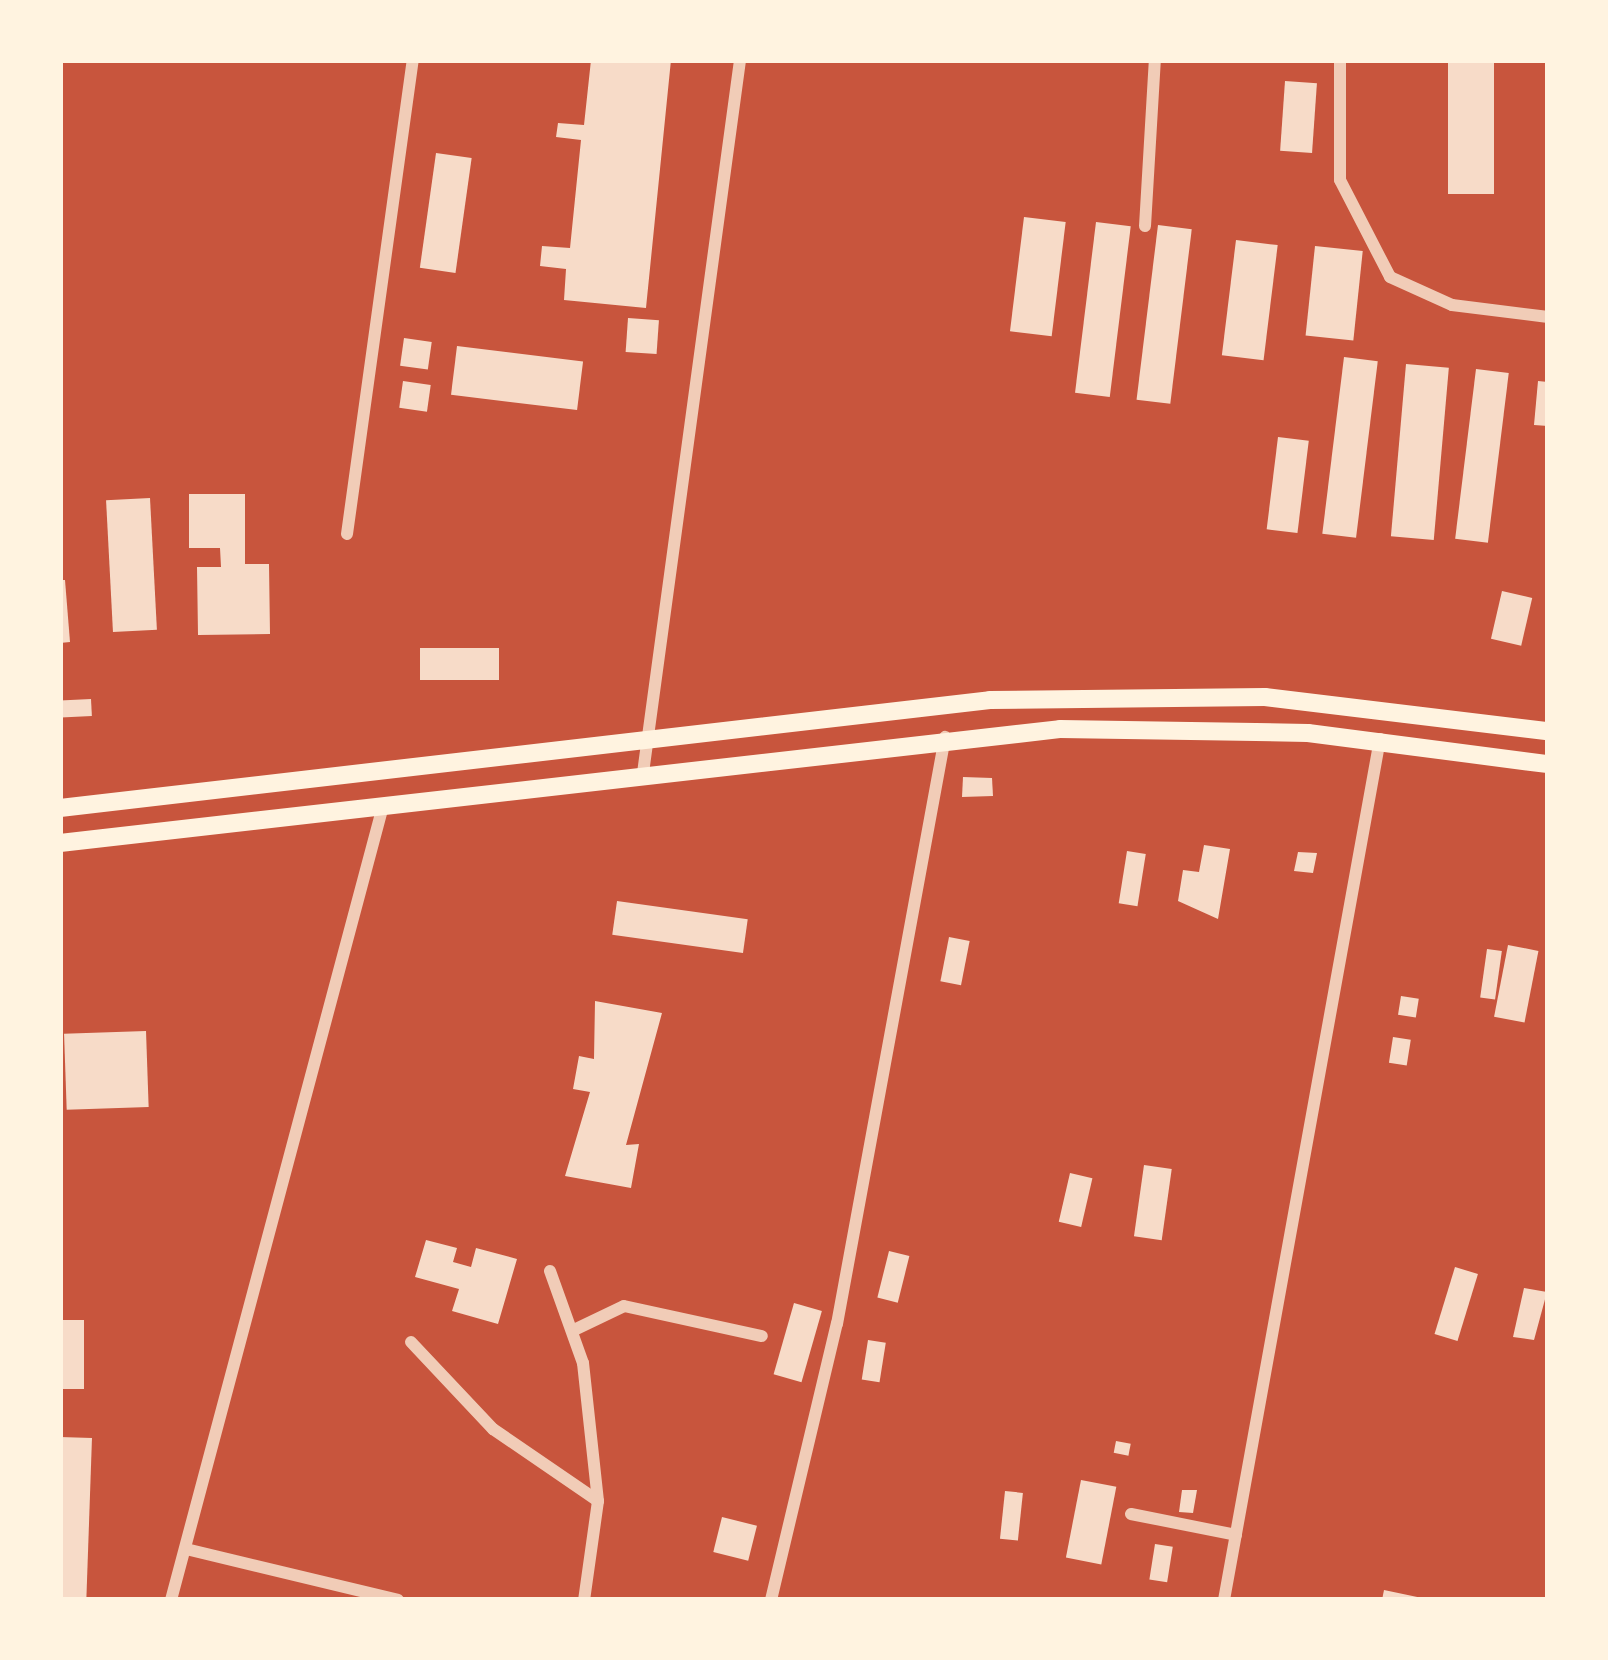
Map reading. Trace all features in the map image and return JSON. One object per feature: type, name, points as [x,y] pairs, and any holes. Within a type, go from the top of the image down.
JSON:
[{"type":"main road","points":[[60,808],[646,739],[1115,694],[1337,703],[1548,730]]},
{"type":"main road","points":[[60,843],[945,736],[1148,728],[1380,738],[1548,764]]},
{"type":"street","points":[[347,534],[413,60]]},
{"type":"street","points":[[643,773],[740,60]]},
{"type":"street","points":[[1145,226],[1155,60]]},
{"type":"street","points":[[1340,60],[1340,180],[1390,277],[1436,301],[1548,317]]},
{"type":"street","points":[[771,1600],[837,1324],[945,736]]},
{"type":"street","points":[[1224,1600],[1380,738]]},
{"type":"street","points":[[171,1600],[383,806]]},
{"type":"street","points":[[550,1271],[574,1330],[598,1501],[584,1600]]},
{"type":"street","points":[[574,1330],[624,1306],[762,1336]]},
{"type":"street","points":[[411,1342],[493,1429],[598,1501]]},
{"type":"street","points":[[1131,1514],[1236,1535]]},
{"type":"street","points":[[186,1549],[398,1600]]},
{"type":"building","points":[[591,60],[671,60],[646,308],[564,300],[566,269],[540,266],[542,246],[570,248],[581,140],[556,137],[558,123],[584,125]]},
{"type":"building","points":[[1448,60],[1494,60],[1494,194],[1448,194]]},
{"type":"building","points":[[1285,81],[1317,83],[1312,153],[1280,151]]},
{"type":"building","points":[[436,153],[472,158],[456,273],[420,268]]},
{"type":"building","points":[[1024,217],[1066,222],[1052,336],[1010,331]]},
{"type":"building","points":[[1096,222],[1131,226],[1110,397],[1075,393]]},
{"type":"building","points":[[1158,225],[1192,229],[1170,404],[1137,400]]},
{"type":"building","points":[[1236,240],[1278,245],[1264,360],[1222,355]]},
{"type":"building","points":[[1315,246],[1363,251],[1353,341],[1306,336]]},
{"type":"building","points":[[628,318],[659,320],[657,354],[626,352]]},
{"type":"building","points":[[404,338],[432,342],[428,370],[400,366]]},
{"type":"building","points":[[457,346],[583,361],[577,410],[451,395]]},
{"type":"building","points":[[1344,357],[1378,361],[1356,538],[1322,534]]},
{"type":"building","points":[[1406,364],[1449,368],[1434,540],[1391,536]]},
{"type":"building","points":[[1476,369],[1509,373],[1488,543],[1455,539]]},
{"type":"building","points":[[403,381],[431,385],[427,412],[399,408]]},
{"type":"building","points":[[1538,381],[1548,382],[1548,426],[1534,425]]},
{"type":"building","points":[[1278,437],[1309,441],[1297,533],[1267,529]]},
{"type":"building","points":[[189,494],[245,494],[245,564],[269,564],[270,634],[198,635],[197,567],[221,567],[220,548],[189,548]]},
{"type":"building","points":[[150,498],[157,630],[113,632],[106,500]]},
{"type":"building","points":[[60,580],[65,580],[70,642],[60,643]]},
{"type":"building","points":[[1502,591],[1532,598],[1521,646],[1491,639]]},
{"type":"building","points":[[420,648],[499,648],[499,680],[420,680]]},
{"type":"building","points":[[91,699],[92,716],[61,718],[60,701]]},
{"type":"building","points":[[963,777],[992,778],[993,796],[962,797]]},
{"type":"building","points":[[1204,845],[1230,849],[1218,919],[1178,901],[1183,870],[1199,872]]},
{"type":"building","points":[[1127,851],[1146,854],[1137,906],[1119,903]]},
{"type":"building","points":[[1298,852],[1317,853],[1313,873],[1294,871]]},
{"type":"building","points":[[617,901],[748,919],[743,953],[612,935]]},
{"type":"building","points":[[949,937],[970,941],[961,985],[940,981]]},
{"type":"building","points":[[1508,945],[1538,951],[1525,1023],[1494,1017]]},
{"type":"building","points":[[1487,949],[1502,951],[1495,1000],[1480,998]]},
{"type":"building","points":[[1401,996],[1419,999],[1416,1018],[1398,1015]]},
{"type":"building","points":[[595,1001],[662,1013],[626,1145],[639,1144],[631,1188],[565,1176],[590,1092],[573,1089],[579,1056],[594,1059]]},
{"type":"building","points":[[146,1031],[149,1107],[67,1110],[64,1034]]},
{"type":"building","points":[[1393,1037],[1411,1040],[1407,1065],[1389,1063]]},
{"type":"building","points":[[1144,1165],[1172,1169],[1162,1240],[1134,1236]]},
{"type":"building","points":[[1070,1173],[1092,1178],[1081,1227],[1059,1222]]},
{"type":"building","points":[[426,1240],[457,1248],[453,1262],[471,1267],[476,1248],[517,1259],[498,1324],[452,1311],[459,1289],[415,1277]]},
{"type":"building","points":[[889,1251],[909,1256],[898,1303],[877,1298]]},
{"type":"building","points":[[1455,1267],[1478,1274],[1457,1341],[1435,1334]]},
{"type":"building","points":[[1524,1288],[1547,1292],[1534,1340],[1513,1337]]},
{"type":"building","points":[[794,1303],[822,1311],[801,1382],[774,1374]]},
{"type":"building","points":[[60,1320],[84,1320],[84,1389],[60,1389]]},
{"type":"building","points":[[868,1340],[886,1343],[880,1382],[862,1380]]},
{"type":"building","points":[[60,1437],[92,1438],[86,1600],[60,1600]]},
{"type":"building","points":[[1116,1441],[1131,1444],[1128,1456],[1114,1453]]},
{"type":"building","points":[[1081,1480],[1116,1487],[1101,1564],[1066,1558]]},
{"type":"building","points":[[1182,1490],[1197,1490],[1193,1513],[1179,1512]]},
{"type":"building","points":[[1005,1491],[1023,1493],[1018,1541],[1000,1539]]},
{"type":"building","points":[[722,1517],[757,1526],[748,1561],[713,1552]]},
{"type":"building","points":[[1155,1544],[1173,1547],[1167,1582],[1149,1580]]},
{"type":"building","points":[[1384,1590],[1422,1598],[1422,1600],[1382,1600]]}]
